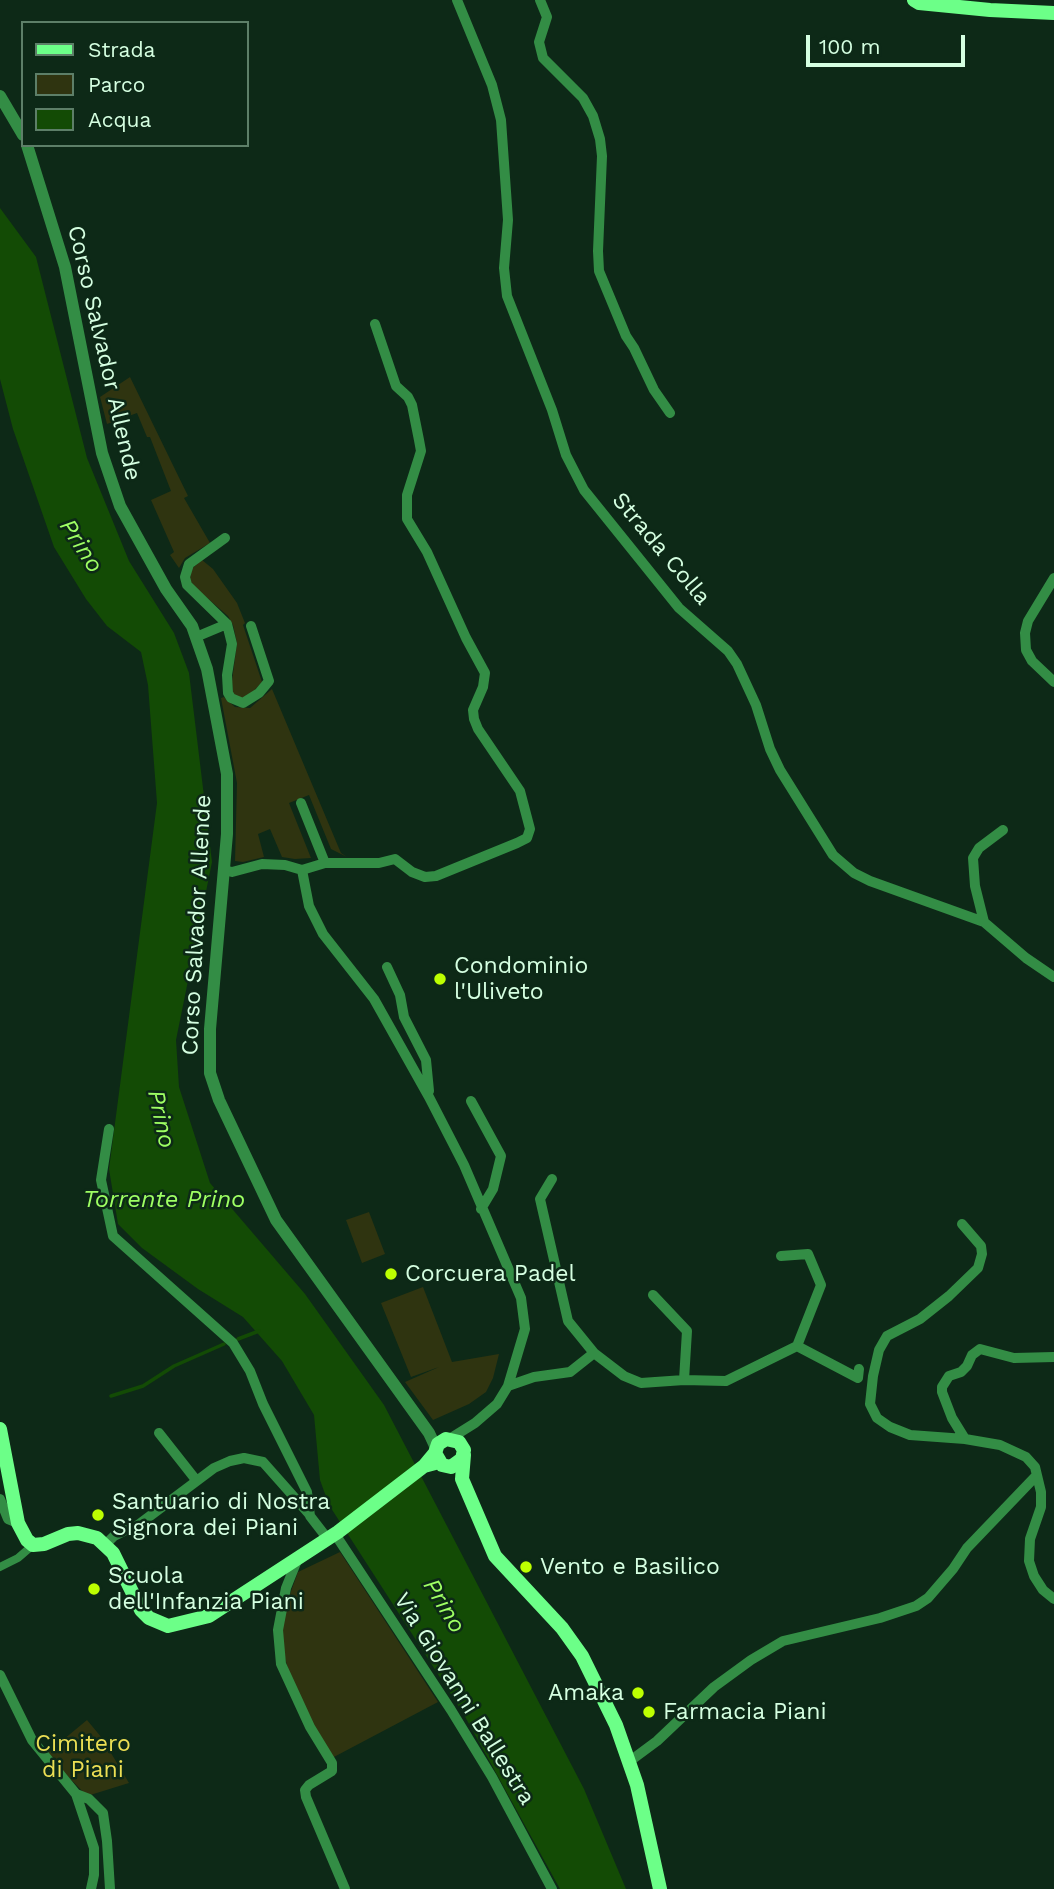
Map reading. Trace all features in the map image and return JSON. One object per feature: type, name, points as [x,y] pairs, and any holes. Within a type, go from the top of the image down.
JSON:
[{"type":"main road","points":[[914,0],[919,3],[990,10],[1054,13]]},
{"type":"main road","points":[[0,1429],[18,1522],[27,1541],[33,1545],[44,1544],[78,1532],[106,1544],[141,1610],[149,1618],[168,1626],[209,1616],[333,1535],[441,1451],[459,1442],[464,1453],[462,1479]]},
{"type":"main road","points":[[441,1451],[456,1465],[464,1453]]},
{"type":"main road","points":[[441,1451],[462,1479],[495,1556],[555,1620],[582,1656],[603,1694],[630,1761],[660,1889]]},
{"type":"street","name":"Strada Colla","points":[[457,0],[492,85],[501,120],[508,220],[504,268],[507,296],[552,410],[566,455],[580,482],[679,608],[732,657],[756,705],[780,770],[833,855],[854,873],[870,881],[984,922],[1026,958],[1054,977]]},
{"type":"street","points":[[540,0],[547,17],[539,42],[543,58],[583,98],[593,116],[600,139],[602,156],[599,271],[626,336],[654,390],[670,413]]},
{"type":"street","points":[[0,96],[21,132]]},
{"type":"street","name":"Corso Salvador Allende","points":[[28,147],[65,267],[102,453],[120,506],[166,590],[192,626],[207,669],[227,774],[225,870],[210,1029],[210,1073],[219,1100],[276,1220],[441,1451]]},
{"type":"street","points":[[225,870],[232,872],[262,864],[285,865],[302,870],[325,863],[359,864],[395,859],[412,873],[425,877],[436,876],[527,838],[530,829],[520,791],[474,719],[473,710],[484,683],[485,673],[466,638],[433,563],[407,519],[407,495],[421,451],[412,405],[396,386],[375,324]]},
{"type":"street","points":[[225,538],[189,564],[185,576],[187,585],[227,624],[232,644],[227,675],[228,692],[231,698],[243,703],[250,701],[269,681],[251,626]]},
{"type":"street","points":[[1054,578],[1028,621],[1025,633],[1026,650],[1032,661],[1054,682]]},
{"type":"street","points":[[196,636],[227,624]]},
{"type":"street","points":[[301,803],[325,863]]},
{"type":"street","points":[[984,922],[975,886],[973,858],[979,848],[1003,830]]},
{"type":"street","points":[[302,870],[309,906],[323,934],[374,999],[429,1097],[464,1165],[521,1298],[525,1329],[508,1386],[497,1404],[441,1451]]},
{"type":"street","points":[[387,967],[400,995],[404,1017],[426,1060],[429,1097]]},
{"type":"street","points":[[471,1101],[501,1156],[493,1189],[481,1209]]},
{"type":"street","points":[[109,1129],[101,1180],[113,1236],[233,1343],[250,1371],[263,1404],[307,1492],[310,1516]]},
{"type":"street","points":[[552,1179],[540,1199],[568,1321],[594,1353],[624,1376],[641,1383],[726,1381],[797,1346],[821,1286],[808,1254],[781,1256]]},
{"type":"street","points":[[962,1224],[981,1246],[978,1268],[920,1319],[887,1336],[879,1350],[870,1404],[877,1418],[910,1435],[965,1439],[1013,1449],[1027,1457],[1035,1467],[1041,1492],[1041,1507],[1030,1539],[1029,1561],[1043,1590],[1054,1599]]},
{"type":"street","points":[[653,1294],[687,1331],[684,1380]]},
{"type":"street","points":[[797,1346],[858,1378],[859,1369]]},
{"type":"street","points":[[965,1439],[952,1418],[942,1392],[949,1376],[961,1372],[972,1355],[980,1349],[1014,1358],[1054,1357]]},
{"type":"street","points":[[508,1386],[534,1377],[570,1371],[594,1353]]},
{"type":"street","points":[[464,1453],[475,1423]]},
{"type":"street","points":[[138,1525],[196,1480],[159,1433]]},
{"type":"street","name":"Via Giovanni Ballestra","points":[[196,1480],[230,1461],[244,1458],[263,1462],[310,1516],[333,1535],[485,1766],[552,1889]]},
{"type":"street","points":[[630,1761],[657,1741],[714,1687],[783,1641],[880,1618],[916,1606],[928,1598],[967,1548],[1037,1476]]},
{"type":"street","points":[[0,1499],[8,1519],[18,1522]]},
{"type":"street","points":[[106,1544],[126,1530]]},
{"type":"street","points":[[0,1567],[18,1558],[33,1545]]},
{"type":"street","points":[[298,1558],[286,1588],[278,1630],[281,1664],[310,1727],[332,1763],[331,1770],[305,1790],[345,1889]]},
{"type":"street","points":[[0,1675],[32,1740],[76,1794],[94,1848],[91,1889]]},
{"type":"street","points":[[76,1794],[89,1799],[103,1813],[110,1889]]},
{"type":"green space","points":[[130,377],[188,496],[184,498],[210,543],[185,558],[179,568],[170,555],[174,552],[151,500],[171,491],[150,437],[147,437],[137,413],[107,424],[100,397]]},
{"type":"green space","points":[[202,560],[213,569],[237,603],[262,682],[248,697],[242,699],[233,695],[237,643],[233,625],[228,616],[190,581],[191,569]]},
{"type":"green space","points":[[272,689],[341,853],[347,857],[331,849],[309,795],[289,803],[311,858],[282,857],[270,829],[258,834],[264,857],[235,861],[237,783],[221,698],[224,697],[235,707],[250,708]]},
{"type":"green space","points":[[369,1212],[385,1254],[362,1263],[346,1220]]},
{"type":"green space","points":[[423,1287],[452,1362],[499,1354],[486,1392],[469,1404],[433,1420],[405,1382],[439,1367],[411,1377],[381,1303]]},
{"type":"green space","points":[[340,1552],[438,1702],[332,1758],[294,1690],[281,1644],[285,1608],[298,1572]]},
{"type":"green space","name":"Cimitero di Piani","points":[[87,1720],[102,1738],[129,1783],[87,1796],[46,1754]]},
{"type":"water","name":"Torrente Prino","points":[[0,208],[36,257],[87,458],[129,561],[174,633],[189,673],[212,862],[176,1040],[179,1087],[210,1183],[305,1294],[384,1405],[584,1789],[626,1889],[560,1889],[463,1713],[329,1505],[320,1480],[314,1415],[282,1361],[243,1317],[198,1289],[142,1248],[118,1224],[109,1169],[157,803],[148,685],[141,652],[107,626],[86,599],[54,547],[13,429],[0,379]]},
{"type":"waterway","points":[[238,1339],[259,1331]]},
{"type":"waterway","points":[[111,1396],[143,1386],[174,1366],[224,1344]]},
{"type":"place","name":"Condominio l'Uliveto","points":[[440,979]]},
{"type":"place","name":"Corcuera Padel","points":[[391,1274]]},
{"type":"place","name":"Santuario di Nostra Signora dei Piani","points":[[98,1515]]},
{"type":"place","name":"Vento e Basilico","points":[[526,1567]]},
{"type":"place","name":"Scuola dell'Infanzia Piani","points":[[94,1589]]},
{"type":"place","name":"Amaka","points":[[638,1693]]},
{"type":"place","name":"Farmacia Piani","points":[[649,1712]]},
{"type":"water label","name":"Prino","points":[[81,546]]},
{"type":"water label","name":"Prino","points":[[161,1119]]},
{"type":"water label","name":"Prino","points":[[444,1606]]}]
